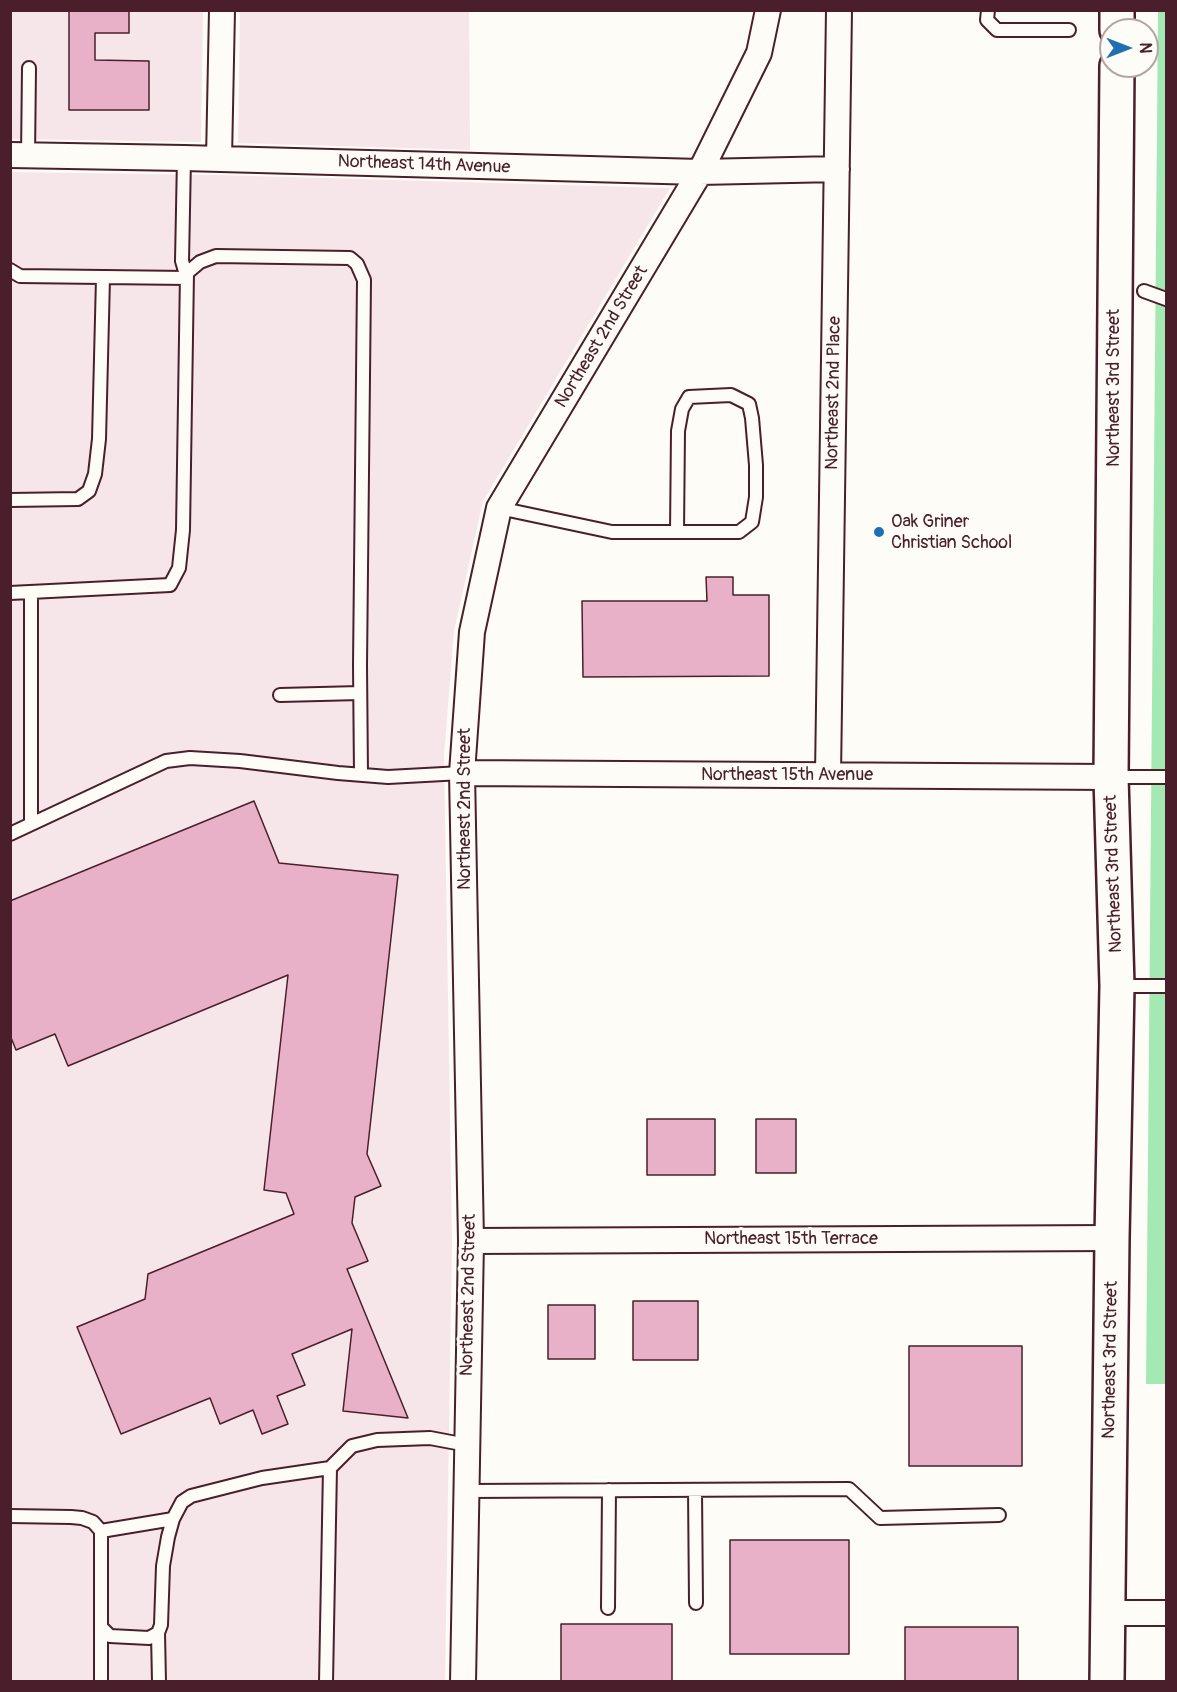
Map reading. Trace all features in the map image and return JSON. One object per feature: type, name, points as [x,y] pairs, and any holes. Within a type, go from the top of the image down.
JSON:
[{"type":"street","points":[[219,159],[222,10]]},
{"type":"street","name":"Northeast 2nd Street","points":[[463,1682],[471,1241],[462,773],[472,632],[499,508],[700,172],[759,53],[768,10]]},
{"type":"street","name":"Northeast 2nd Place","points":[[828,775],[839,10]]},
{"type":"street","name":"Northeast 3rd Street","points":[[1107,1682],[1117,986],[1112,777],[1116,78]]},
{"type":"street","name":"Northeast 14th Avenue","points":[[19,156],[184,158],[700,172],[837,169]]},
{"type":"street","name":"Northeast 15th Avenue","points":[[462,773],[1112,777]]},
{"type":"street","name":"Northeast 15th Terrace","points":[[471,1241],[1112,1238]]},
{"type":"street","points":[[1108,1613],[1167,1613]]},
{"type":"lane","points":[[988,10],[987,20],[997,30],[1069,30]]},
{"type":"lane","points":[[19,156],[28,68]]},
{"type":"lane","points":[[184,158],[182,261],[187,278]]},
{"type":"lane","points":[[10,593],[170,585],[179,568],[183,530],[187,273],[200,262],[216,256],[350,258],[357,264],[364,280],[361,775]]},
{"type":"lane","points":[[10,270],[20,276],[187,278]]},
{"type":"lane","points":[[10,500],[78,499],[89,491],[95,474],[99,439],[103,278]]},
{"type":"lane","points":[[1144,291],[1167,299]]},
{"type":"lane","points":[[499,508],[612,532],[677,532],[739,532],[752,522],[756,497],[752,418],[749,404],[731,395],[689,397],[682,409],[678,432],[677,532]]},
{"type":"lane","points":[[31,592],[31,824]]},
{"type":"lane","points":[[280,695],[360,693]]},
{"type":"lane","points":[[10,834],[166,761],[190,758],[388,777],[462,773]]},
{"type":"lane","points":[[1112,777],[1167,777]]},
{"type":"lane","points":[[1117,986],[1167,986]]},
{"type":"lane","points":[[159,1682],[158,1634],[161,1625],[163,1566],[173,1519],[182,1502],[191,1496],[262,1478],[330,1468],[352,1446],[376,1440],[430,1438],[467,1445]]},
{"type":"lane","points":[[326,1682],[330,1468]]},
{"type":"lane","points":[[466,1491],[849,1489],[880,1518],[999,1515]]},
{"type":"lane","points":[[608,1608],[609,1490]]},
{"type":"lane","points":[[695,1490],[696,1603]]},
{"type":"lane","points":[[10,1516],[82,1518],[93,1522],[101,1531],[101,1682]]},
{"type":"lane","points":[[101,1531],[173,1519]]},
{"type":"lane","points":[[101,1627],[110,1636],[149,1638],[158,1634]]},
{"type":"shaded area","points":[[11,11],[203,11],[201,142],[11,139]]},
{"type":"shaded area","points":[[240,11],[469,11],[470,150],[238,143]]},
{"type":"shaded area","points":[[11,172],[219,175],[670,188],[483,501],[454,631],[444,756],[452,1241],[445,1681],[11,1682]]},
{"type":"green space","points":[[1166,10],[1166,1384],[1146,1384],[1159,78],[1158,11]]},
{"type":"building","points":[[69,10],[129,10],[129,33],[95,33],[95,60],[149,61],[149,110],[69,110]]},
{"type":"building","points":[[706,577],[733,577],[733,595],[769,595],[769,676],[583,677],[582,601],[707,601]]},
{"type":"building","points":[[254,801],[279,863],[398,875],[367,1154],[381,1186],[355,1197],[352,1223],[368,1261],[347,1269],[408,1418],[343,1411],[352,1329],[292,1354],[305,1385],[277,1396],[288,1424],[262,1434],[253,1410],[220,1424],[210,1398],[121,1434],[77,1327],[145,1299],[148,1274],[294,1214],[286,1193],[264,1190],[288,975],[68,1066],[55,1034],[16,1050],[10,1035],[10,901]]},
{"type":"building","points":[[647,1119],[715,1119],[715,1175],[647,1175]]},
{"type":"building","points":[[756,1119],[796,1119],[796,1173],[756,1173]]},
{"type":"building","points":[[633,1301],[698,1301],[698,1360],[633,1360]]},
{"type":"building","points":[[548,1305],[595,1305],[595,1359],[548,1359]]},
{"type":"building","points":[[909,1346],[1022,1346],[1022,1466],[909,1466]]},
{"type":"building","points":[[730,1540],[849,1540],[849,1654],[730,1654]]},
{"type":"building","points":[[561,1624],[672,1624],[672,1682],[561,1682]]},
{"type":"building","points":[[905,1627],[1018,1627],[1018,1682],[905,1682]]},
{"type":"place","name":"Oak Griner Christian School","points":[[879,532]]}]
